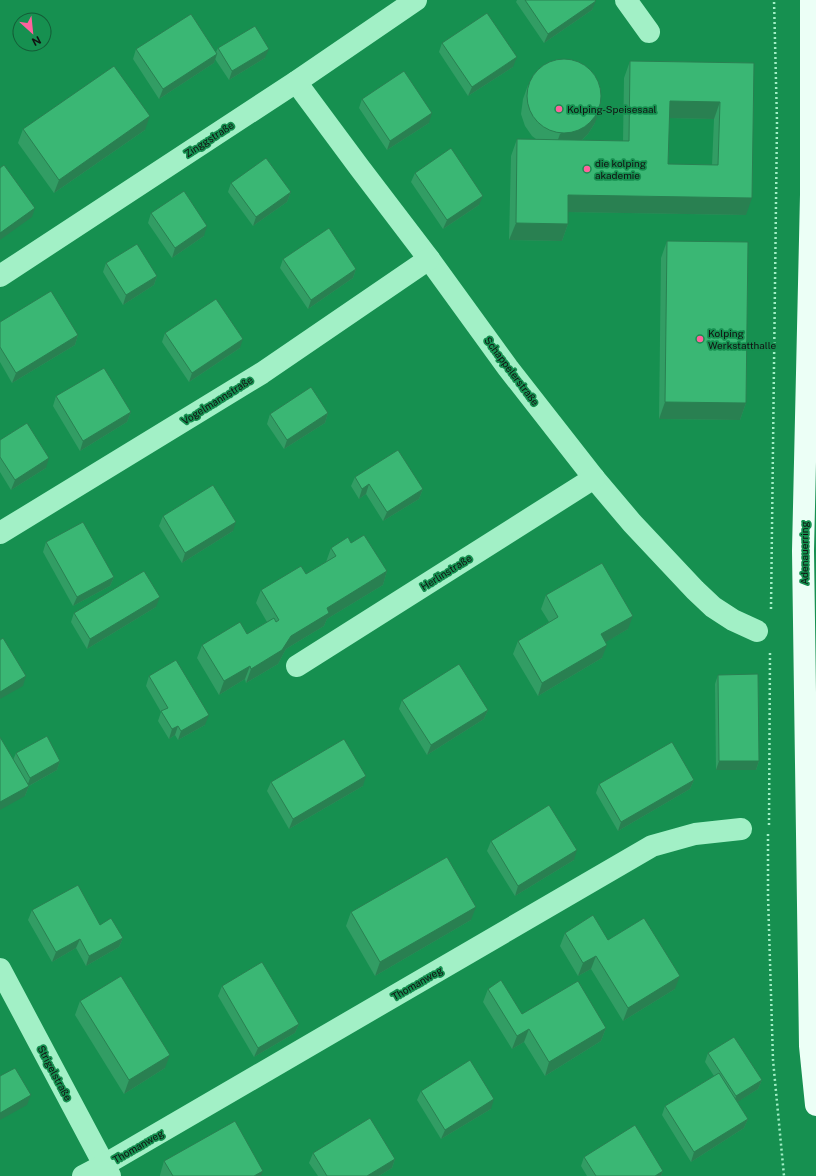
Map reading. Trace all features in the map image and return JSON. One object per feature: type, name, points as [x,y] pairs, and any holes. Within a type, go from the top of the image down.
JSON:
[{"type":"main road","name":"Adenauerring","points":[[811,0],[812,195],[803,551],[810,1046],[816,1105]]},
{"type":"street","name":"Zinggstraße","points":[[0,276],[296,82],[416,0]]},
{"type":"street","points":[[626,0],[649,32]]},
{"type":"street","name":"Schappelerstraße","points":[[296,82],[359,168],[429,259],[508,368],[594,478],[632,523],[713,607],[733,620],[766,631]]},
{"type":"street","name":"Vogelmannstraße","points":[[0,533],[262,373],[429,259]]},
{"type":"street","name":"Herlinstraße","points":[[297,666],[594,478]]},
{"type":"street","name":"Thomanweg","points":[[83,1176],[107,1171],[652,846],[695,834],[741,829]]},
{"type":"street","name":"Strigelstraße","points":[[0,969],[107,1171]]},
{"type":"path","points":[[774,0],[777,122],[766,631],[768,896],[774,1060],[784,1176]]},
{"type":"building","points":[[525,0],[595,0],[596,1],[548,34]]},
{"type":"building","points":[[487,13],[517,57],[472,87],[442,43]]},
{"type":"building","points":[[191,14],[217,54],[163,89],[136,49]]},
{"type":"building","points":[[255,26],[269,49],[232,71],[218,48]]},
{"type":"building","name":"Kolping-Speisesaal","points":[[557,59],[571,59],[578,61],[591,69],[599,82],[601,96],[599,110],[591,123],[578,131],[571,133],[557,133],[550,131],[537,123],[529,110],[527,103],[527,89],[529,82],[537,69],[550,61]]},
{"type":"building","name":"die kolping akademie","points":[[630,61],[754,63],[752,198],[568,195],[568,224],[516,223],[517,139],[629,141]],"holes":[[[670,101],[720,102],[718,165],[668,164]]]},
{"type":"building","points":[[114,66],[150,116],[59,180],[23,129]]},
{"type":"building","points":[[404,71],[432,113],[390,141],[362,99]]},
{"type":"building","points":[[451,148],[483,196],[447,220],[415,173]]},
{"type":"building","points":[[266,158],[291,192],[256,217],[231,183]]},
{"type":"building","points":[[4,165],[35,208],[0,233],[0,168]]},
{"type":"building","points":[[184,191],[207,226],[175,248],[151,213]]},
{"type":"building","points":[[329,228],[356,269],[311,300],[283,259]]},
{"type":"building","name":"Kolping Werkstatthalle","points":[[667,241],[748,242],[746,403],[665,402]]},
{"type":"building","points":[[137,244],[157,276],[126,295],[106,263]]},
{"type":"building","points":[[51,291],[78,335],[16,373],[0,347],[0,322]]},
{"type":"building","points":[[216,299],[243,339],[192,373],[165,333]]},
{"type":"building","points":[[104,368],[131,412],[83,441],[56,396]]},
{"type":"building","points":[[311,387],[328,413],[287,440],[270,414]]},
{"type":"building","points":[[27,423],[49,458],[15,480],[0,457],[0,440]]},
{"type":"building","points":[[398,450],[423,489],[387,512],[369,484],[362,489],[355,477]]},
{"type":"building","points":[[213,485],[236,522],[185,553],[163,516]]},
{"type":"building","points":[[83,522],[114,577],[77,597],[46,542]]},
{"type":"building","points":[[364,535],[387,571],[327,608],[329,613],[291,636],[282,650],[251,669],[250,666],[224,681],[202,645],[240,622],[247,634],[274,618],[276,622],[279,620],[261,590],[301,566],[306,574],[336,556],[331,548],[348,537],[351,543]]},
{"type":"building","points":[[602,563],[633,616],[601,634],[607,645],[542,683],[518,641],[558,617],[546,595]]},
{"type":"building","points":[[144,571],[160,597],[90,639],[74,613]]},
{"type":"building","points":[[3,638],[26,676],[0,692],[0,640]]},
{"type":"building","points":[[176,660],[209,715],[181,731],[178,726],[172,729],[161,711],[168,708],[149,676]]},
{"type":"building","points":[[459,664],[488,710],[431,745],[402,700]]},
{"type":"building","points":[[758,674],[759,761],[719,761],[718,675]]},
{"type":"building","points":[[47,736],[60,761],[30,778],[16,753]]},
{"type":"building","points":[[0,737],[29,786],[0,802]]},
{"type":"building","points":[[344,739],[366,776],[293,819],[271,782]]},
{"type":"building","points":[[672,742],[694,780],[621,822],[599,784]]},
{"type":"building","points":[[549,805],[577,850],[518,886],[491,841]]},
{"type":"building","points":[[447,857],[476,907],[380,962],[351,912]]},
{"type":"building","points":[[78,885],[100,925],[111,918],[123,938],[89,956],[80,939],[56,952],[32,910]]},
{"type":"building","points":[[593,915],[608,940],[644,918],[680,976],[628,1008],[596,956],[583,963],[565,933]]},
{"type":"building","points":[[262,962],[299,1024],[258,1048],[222,986]]},
{"type":"building","points":[[121,976],[170,1055],[129,1080],[80,1001]]},
{"type":"building","points":[[501,980],[522,1014],[578,981],[606,1028],[549,1062],[529,1029],[517,1036],[488,989]]},
{"type":"building","points":[[734,1037],[762,1080],[736,1096],[708,1053]]},
{"type":"building","points":[[470,1060],[494,1099],[445,1130],[421,1091]]},
{"type":"building","points":[[15,1068],[31,1095],[0,1113],[0,1076]]},
{"type":"building","points":[[719,1073],[748,1119],[694,1152],[665,1106]]},
{"type":"building","points":[[370,1118],[395,1159],[367,1176],[327,1176],[313,1153]]},
{"type":"building","points":[[235,1121],[263,1171],[254,1176],[173,1176],[164,1161]]},
{"type":"building","points":[[635,1125],[663,1171],[655,1176],[596,1176],[584,1157]]},
{"type":"place","name":"Kolping-Speisesaal","points":[[559,109]]},
{"type":"place","name":"die kolping akademie","points":[[587,169]]},
{"type":"place","name":"Kolping Werkstatthalle","points":[[700,339]]}]
